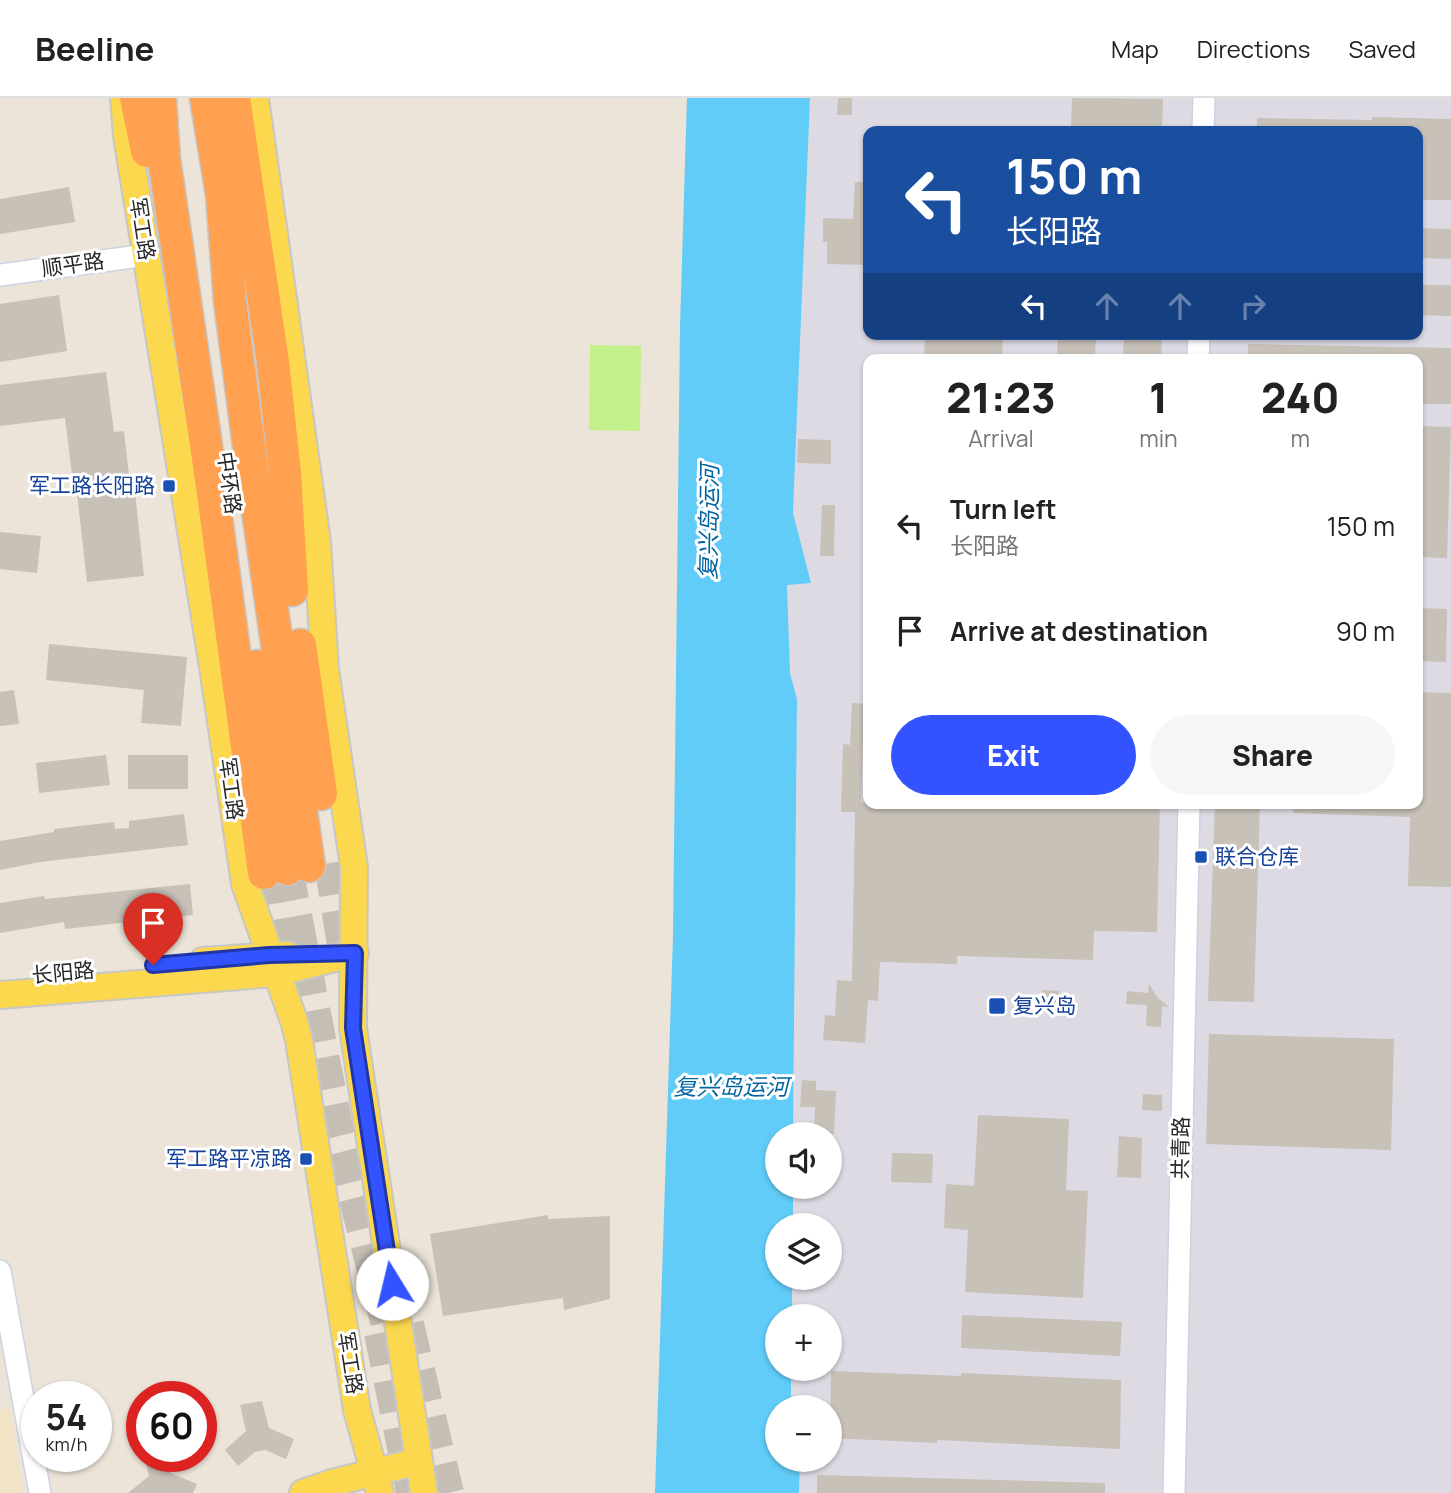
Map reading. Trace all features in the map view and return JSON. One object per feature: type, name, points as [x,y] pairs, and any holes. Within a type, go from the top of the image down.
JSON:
[{"type":"highway","points":[[136,98],[211,479],[298,868]]},
{"type":"highway","points":[[160,98],[164,158],[211,479]]},
{"type":"highway","name":"中环路","points":[[168,98],[182,155],[298,868]]},
{"type":"highway","name":"中环路","points":[[206,98],[222,195],[230,302],[298,868]]},
{"type":"highway","points":[[234,98],[273,362],[285,474],[292,590],[298,868]]},
{"type":"highway","points":[[222,195],[248,301],[271,474],[292,590]]},
{"type":"main road","name":"军工路","points":[[124,98],[127,136],[213,667],[245,884],[299,1040],[358,1410],[377,1482]]},
{"type":"main road","points":[[255,98],[317,542],[325,669],[354,867],[353,1028],[424,1493]]},
{"type":"main road","name":"长阳路","points":[[0,995],[355,953]]},
{"type":"main road","name":"长阳路","points":[[0,978],[273,964]]},
{"type":"main road","points":[[303,1493],[377,1482],[419,1461]]},
{"type":"street","points":[[1203,126],[1204,98]]},
{"type":"street","name":"顺平路","points":[[0,275],[146,255]]},
{"type":"street","name":"共青路","points":[[1174,1493],[1189,809]]},
{"type":"street","points":[[0,1271],[40,1493]]},
{"type":"shaded area","points":[[810,98],[1451,98],[1451,1493],[799,1493],[800,1472],[842,1472],[842,1395],[791,1395],[791,1381],[842,1381],[842,1304],[792,1304],[792,1290],[842,1290],[842,1213],[793,1213],[793,1199],[842,1199],[842,1122],[793,1122],[797,699],[790,673],[787,585],[811,582],[793,513]]},
{"type":"shaded area","points":[[10,1409],[23,1493],[0,1493],[0,1410]]},
{"type":"green space","points":[[590,345],[641,346],[640,431],[589,430]]},
{"type":"water","name":"复兴岛运河","points":[[687,98],[810,98],[793,513],[811,583],[787,585],[790,673],[797,699],[793,1122],[765,1122],[765,1199],[793,1199],[793,1213],[765,1213],[765,1290],[792,1290],[792,1304],[765,1304],[765,1381],[791,1381],[791,1395],[765,1395],[765,1472],[800,1472],[799,1493],[655,1493],[673,935],[680,326]]},
{"type":"building","points":[[838,98],[852,98],[852,115],[837,115]]},
{"type":"building","points":[[1072,98],[1163,99],[1162,126],[1071,126]]},
{"type":"building","points":[[1372,117],[1451,119],[1451,200],[1423,200],[1423,126],[1257,126],[1257,118],[1372,120]]},
{"type":"building","points":[[855,182],[863,182],[863,265],[827,264],[823,218],[853,219]]},
{"type":"building","points":[[69,187],[75,222],[0,234],[0,199]]},
{"type":"building","points":[[1423,228],[1451,229],[1451,259],[1423,258]]},
{"type":"building","points":[[1423,285],[1451,285],[1451,316],[1423,315]]},
{"type":"building","points":[[59,295],[67,351],[0,362],[0,304]]},
{"type":"building","points":[[925,340],[1003,340],[1002,354],[924,354]]},
{"type":"building","points":[[1058,340],[1096,340],[1095,354],[1057,354]]},
{"type":"building","points":[[1124,340],[1162,340],[1161,354],[1123,354]]},
{"type":"building","points":[[1248,344],[1451,348],[1451,404],[1423,404],[1423,354],[1248,354]]},
{"type":"building","points":[[106,372],[114,432],[124,431],[129,475],[133,474],[144,576],[87,582],[75,475],[72,475],[65,418],[0,426],[0,385]]},
{"type":"building","points":[[1423,426],[1451,427],[1447,558],[1423,557]]},
{"type":"building","points":[[798,439],[831,440],[831,464],[797,463]]},
{"type":"building","points":[[822,505],[835,505],[834,556],[820,556]]},
{"type":"building","points":[[0,532],[41,536],[37,573],[0,569]]},
{"type":"building","points":[[1423,608],[1447,609],[1446,662],[1423,661]]},
{"type":"building","points":[[49,644],[187,657],[181,726],[141,723],[144,690],[46,680]]},
{"type":"building","points":[[14,690],[19,724],[0,726],[0,692]]},
{"type":"building","points":[[1423,692],[1451,693],[1451,887],[1408,886],[1410,817],[1293,813],[1293,809],[1423,809]]},
{"type":"building","points":[[852,703],[863,704],[863,809],[1160,809],[1157,932],[1094,931],[1093,960],[957,956],[957,964],[880,962],[878,1001],[868,1000],[865,1043],[823,1040],[825,1015],[835,1016],[837,980],[852,981],[855,812],[841,812],[843,744],[850,745]]},
{"type":"building","points":[[106,755],[110,785],[39,793],[36,763]]},
{"type":"building","points":[[128,755],[188,755],[188,789],[128,789]]},
{"type":"building","points":[[1215,809],[1260,809],[1254,1002],[1208,1001]]},
{"type":"building","points":[[184,814],[188,845],[40,862],[0,870],[0,841],[54,832],[54,829],[114,822],[115,829],[129,828],[129,821]]},
{"type":"building","points":[[190,884],[193,915],[65,929],[64,922],[0,933],[0,903],[44,896],[45,899]]},
{"type":"building","points":[[1149,984],[1157,997],[1169,1007],[1162,1006],[1161,1027],[1146,1026],[1147,1005],[1126,1004],[1127,991],[1148,993]]},
{"type":"building","points":[[1042,990],[1059,991],[1057,1011],[1041,1009]]},
{"type":"building","points":[[1209,1034],[1394,1039],[1391,1150],[1206,1144]]},
{"type":"building","points":[[802,1080],[816,1081],[816,1090],[836,1091],[835,1122],[814,1122],[815,1107],[800,1107]]},
{"type":"building","points":[[1143,1094],[1162,1095],[1162,1111],[1142,1110]]},
{"type":"building","points":[[978,1115],[1069,1119],[1066,1190],[1088,1191],[1083,1298],[965,1292],[968,1230],[944,1228],[946,1184],[974,1186]]},
{"type":"building","points":[[1119,1136],[1142,1138],[1141,1178],[1117,1177]]},
{"type":"building","points":[[892,1153],[933,1154],[932,1183],[891,1182]]},
{"type":"building","points":[[548,1215],[548,1219],[610,1216],[610,1299],[564,1310],[563,1298],[443,1316],[430,1234]]},
{"type":"building","points":[[962,1315],[1122,1322],[1120,1356],[961,1348]]},
{"type":"building","points":[[842,1371],[1121,1380],[1120,1449],[937,1440],[937,1443],[842,1439],[842,1395],[831,1395],[831,1381],[842,1381]]},
{"type":"building","points":[[262,1401],[269,1428],[294,1439],[286,1459],[265,1450],[255,1452],[238,1466],[225,1450],[246,1431],[240,1405]]},
{"type":"building","points":[[148,1472],[171,1472],[197,1484],[193,1493],[128,1493],[149,1476]]},
{"type":"building","points":[[817,1475],[1105,1483],[1105,1493],[817,1493]]},
{"type":"tunnel","points":[[330,863],[347,970]]},
{"type":"tunnel","points":[[287,869],[338,1132],[394,1353]]},
{"type":"tunnel","points":[[264,873],[282,968]]},
{"type":"tunnel","points":[[408,1324],[448,1493]]},
{"type":"tunnel","points":[[380,1333],[412,1492]]},
{"type":"place","name":"军工路长阳路","points":[[169,486]]},
{"type":"place","name":"联合仓库","points":[[1201,857]]},
{"type":"place","name":"复兴岛","points":[[997,1006]]},
{"type":"place","name":"军工路平凉路","points":[[306,1159]]},
{"type":"route","points":[[153,965],[269,955],[355,953],[353,1028],[392,1284]]}]
